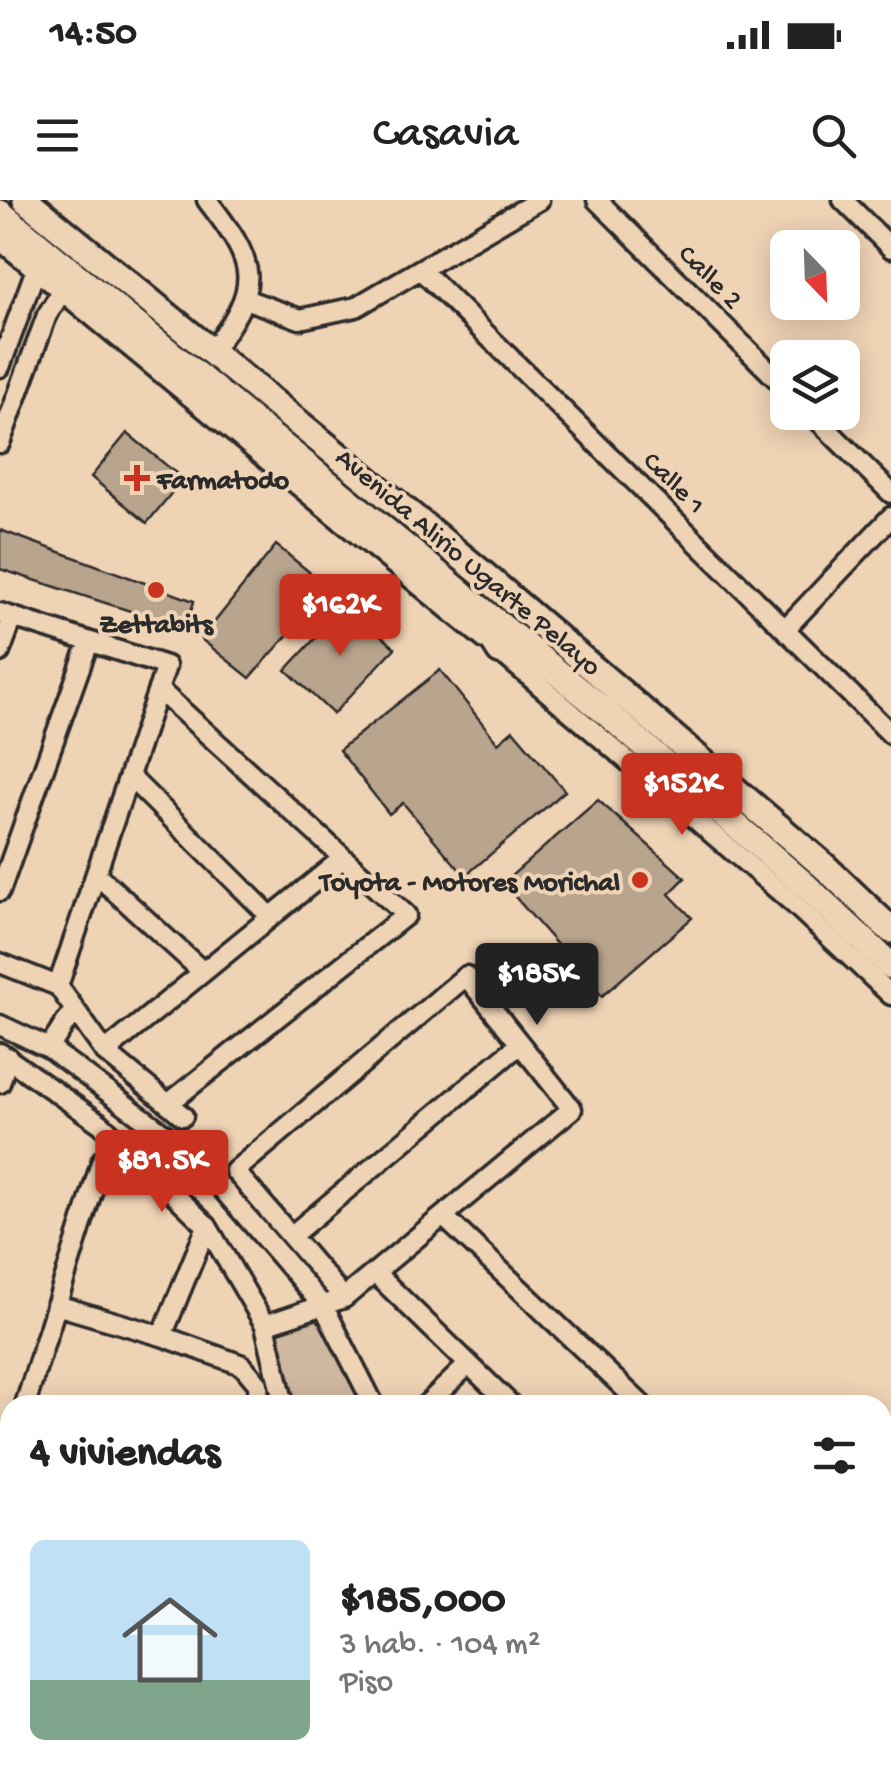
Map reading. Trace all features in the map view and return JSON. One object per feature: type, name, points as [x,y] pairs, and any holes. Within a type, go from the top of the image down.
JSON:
[{"type":"highway","name":"Avenida Alirio Ugarte Pelayo","points":[[26,200],[212,350],[692,752],[891,930]]},
{"type":"highway","name":"Avenida Alirio Ugarte Pelayo","points":[[0,213],[40,259],[462,592],[808,887],[891,966]]},
{"type":"highway","points":[[462,592],[500,652],[556,671]]},
{"type":"street","points":[[207,200],[228,228],[246,267],[248,290],[236,319],[212,350]]},
{"type":"street","points":[[245,299],[300,319],[356,308],[538,200]]},
{"type":"street","name":"Calle 2","points":[[597,200],[770,372]]},
{"type":"street","points":[[843,200],[891,248]]},
{"type":"street","name":"Avenida Alirio Ugarte Pelayo","points":[[0,240],[40,259]]},
{"type":"street","points":[[0,367],[40,259]]},
{"type":"street","name":"Calle 1","points":[[421,270],[891,734]]},
{"type":"street","points":[[0,444],[6,409],[47,315],[68,282]]},
{"type":"street","name":"Avenida Alirio Ugarte Pelayo","points":[[68,282],[793,902],[891,995]]},
{"type":"street","points":[[828,430],[891,493]]},
{"type":"street","points":[[786,629],[891,517]]},
{"type":"street","points":[[0,652],[6,615],[166,666],[58,986]]},
{"type":"street","points":[[0,891],[89,642]]},
{"type":"street","points":[[0,963],[58,986],[105,1052],[175,1110],[406,914],[158,690]]},
{"type":"street","points":[[129,776],[271,916]]},
{"type":"street","points":[[105,1052],[342,859]]},
{"type":"street","points":[[96,874],[203,972]]},
{"type":"street","points":[[265,1325],[344,1298],[572,1110],[466,976],[235,1171],[344,1298]]},
{"type":"street","points":[[50,1048],[74,1010]]},
{"type":"street","points":[[0,1025],[50,1048],[194,1156],[324,1307],[369,1395]]},
{"type":"street","points":[[291,1236],[520,1044]]},
{"type":"street","points":[[0,1083],[4,1055],[100,1124],[208,1226],[265,1325],[282,1395]]},
{"type":"street","points":[[28,1395],[102,1160]]},
{"type":"street","points":[[443,1216],[631,1395]]},
{"type":"street","points":[[162,1336],[208,1226]]},
{"type":"street","points":[[375,1273],[501,1395]]},
{"type":"street","points":[[56,1305],[162,1336],[242,1365],[258,1384],[259,1395]]},
{"type":"street","points":[[436,1395],[469,1364]]},
{"type":"shaded area","points":[[0,200],[8,200],[451,561],[845,899],[891,943],[891,953]]},
{"type":"shaded area","points":[[320,1319],[358,1395],[288,1395],[274,1333]]},
{"type":"building","name":"Farmatodo","points":[[127,433],[183,479],[147,523],[91,477]]},
{"type":"building","points":[[0,530],[194,601],[186,629],[0,569]]},
{"type":"building","points":[[276,545],[329,588],[250,678],[201,639]]},
{"type":"building","points":[[347,604],[395,648],[333,714],[286,670]]},
{"type":"building","points":[[440,670],[498,743],[513,730],[565,791],[465,876],[403,803],[389,814],[339,750]]},
{"type":"building","points":[[598,800],[685,878],[669,894],[692,918],[602,996],[503,883]]},
{"type":"place","name":"Farmatodo","points":[[137,478]]},
{"type":"place","name":"Zettabits","points":[[156,590]]},
{"type":"place","name":"Toyota - Motores Morichal","points":[[640,880]]}]
